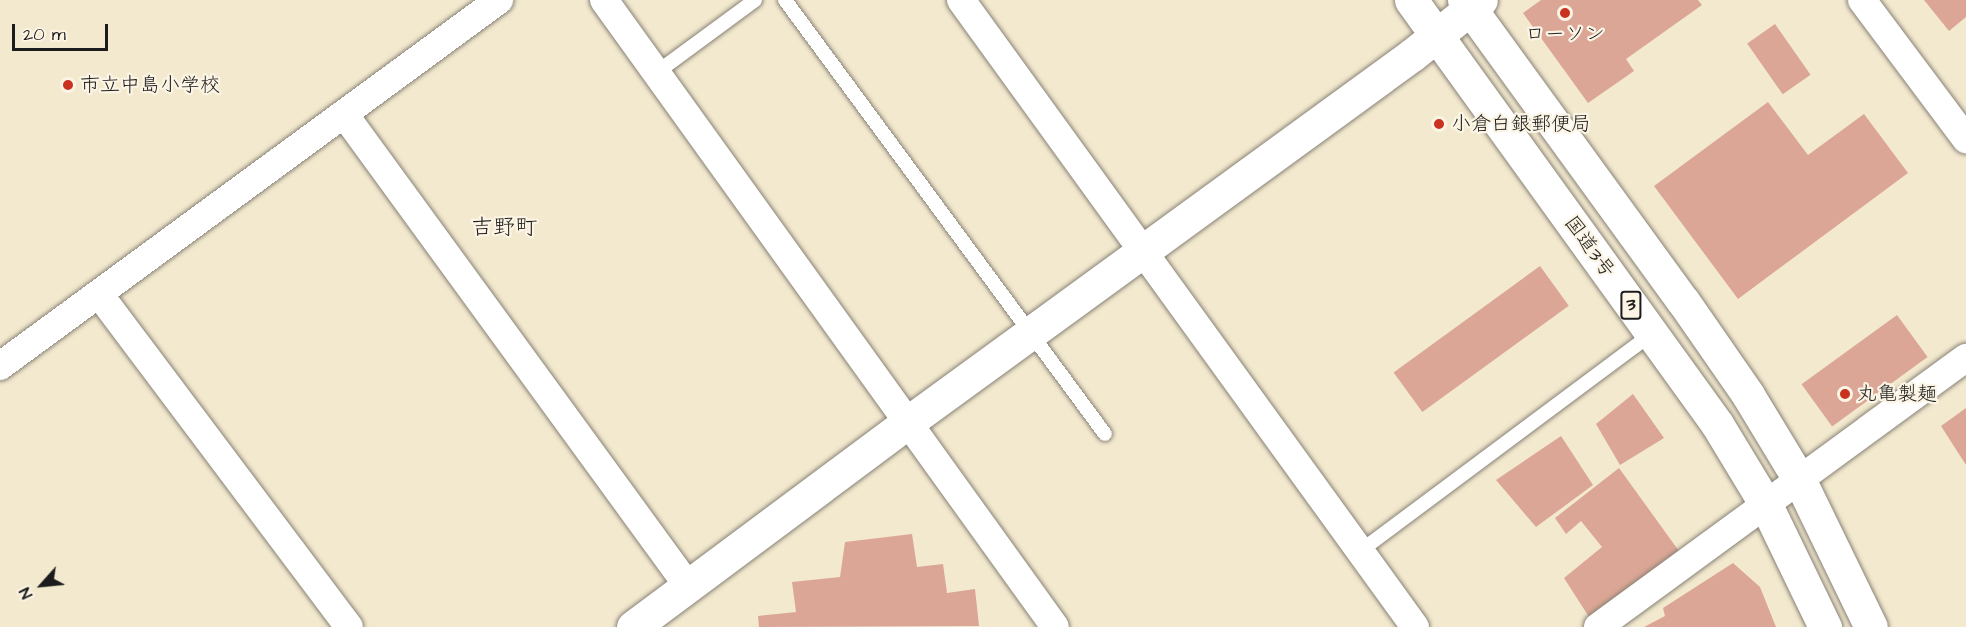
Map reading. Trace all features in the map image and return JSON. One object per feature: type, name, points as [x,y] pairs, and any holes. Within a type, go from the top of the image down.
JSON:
[{"type":"main road","name":"国道3号","points":[[1411,0],[1717,424],[1767,505],[1825,627]]},
{"type":"main road","points":[[633,627],[907,423],[1437,35],[1472,3]]},
{"type":"main road","name":"3","points":[[1472,3],[1748,395],[1800,481],[1871,627]]},
{"type":"street","points":[[0,366],[499,0]]},
{"type":"street","points":[[604,0],[1055,627]]},
{"type":"street","points":[[961,0],[1415,627]]},
{"type":"street","points":[[1862,0],[1966,139]]},
{"type":"street","points":[[344,114],[688,586]]},
{"type":"street","points":[[99,294],[349,627]]},
{"type":"street","points":[[1599,627],[1966,358]]},
{"type":"lane","points":[[656,73],[755,0]]},
{"type":"lane","points":[[785,0],[1105,434]]},
{"type":"lane","points":[[1359,552],[1652,334]]},
{"type":"building","points":[[1541,0],[1698,0],[1702,5],[1626,59],[1634,71],[1588,103],[1523,13]]},
{"type":"building","points":[[1924,0],[1966,0],[1966,17],[1949,31]]},
{"type":"building","points":[[1775,24],[1811,75],[1783,94],[1747,44]]},
{"type":"building","points":[[1768,102],[1808,155],[1864,114],[1908,173],[1738,299],[1654,186]]},
{"type":"building","points":[[1540,266],[1569,306],[1422,412],[1394,372]]},
{"type":"building","points":[[1897,315],[1928,357],[1832,426],[1802,384]]},
{"type":"building","points":[[1633,394],[1664,438],[1620,465],[1596,424]]},
{"type":"building","points":[[1966,408],[1966,465],[1941,426]]},
{"type":"building","points":[[1561,436],[1593,485],[1536,527],[1496,480]]},
{"type":"building","points":[[1619,468],[1684,558],[1589,617],[1564,578],[1602,547],[1581,521],[1566,534],[1555,518]]},
{"type":"building","points":[[912,534],[917,567],[943,564],[947,593],[975,589],[979,626],[759,627],[758,616],[796,612],[792,582],[840,577],[845,542]]},
{"type":"building","points":[[1733,563],[1760,587],[1776,627],[1644,627],[1665,616],[1663,608]]},
{"type":"place","name":"ローソン","points":[[1565,13]]},
{"type":"place","name":"市立中島小学校","points":[[68,85]]},
{"type":"place","name":"小倉白銀郵便局","points":[[1439,124]]},
{"type":"place","name":"丸亀製麺","points":[[1845,394]]},
{"type":"district","name":"吉野町","points":[[504,228]]}]
